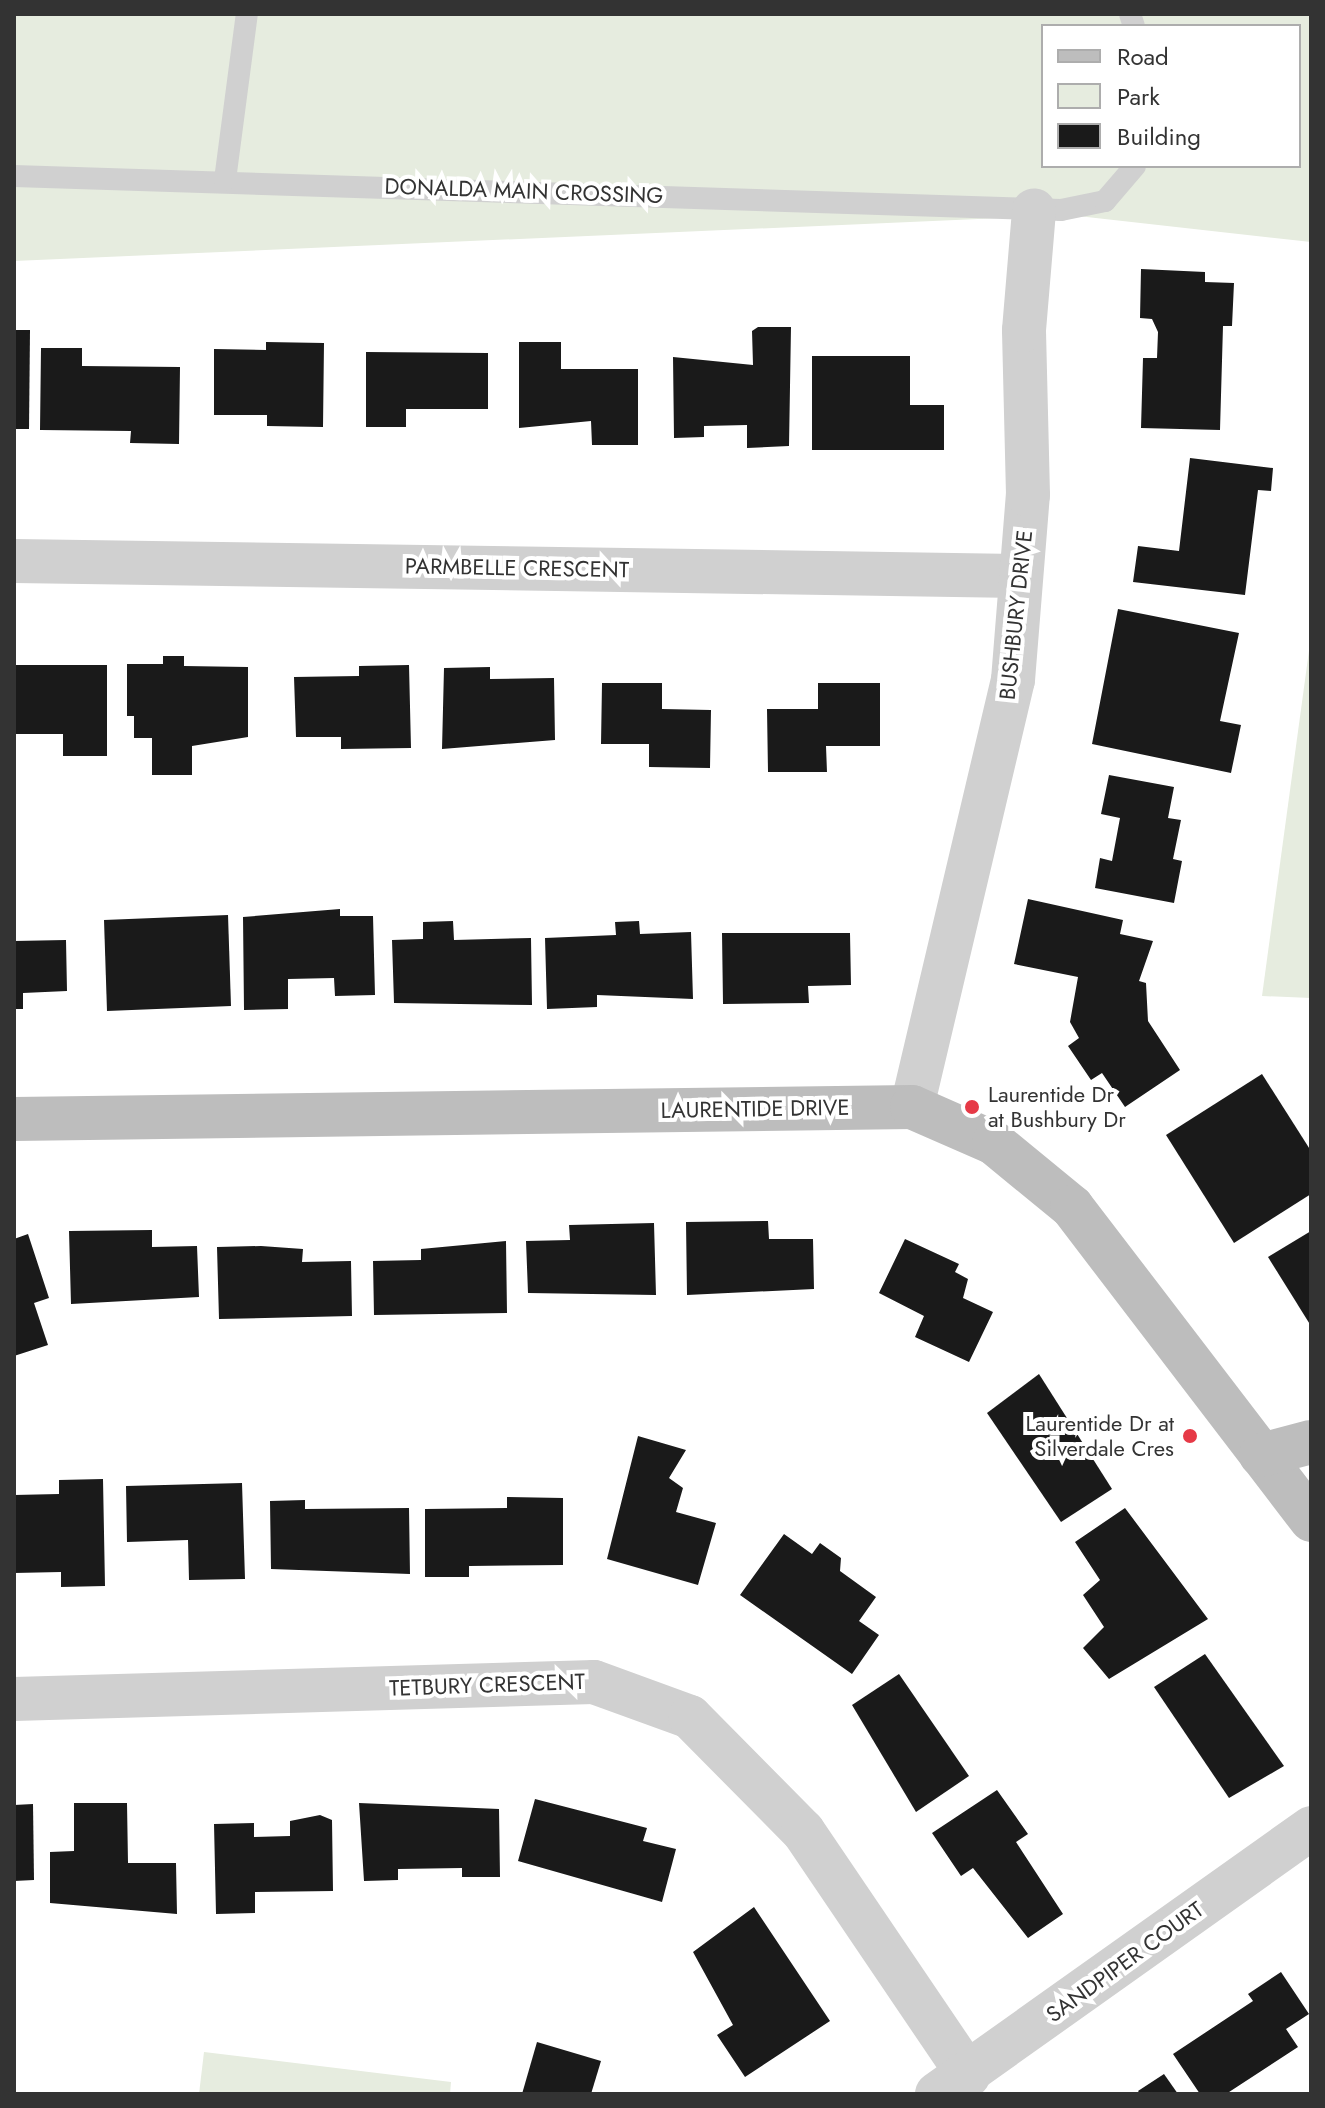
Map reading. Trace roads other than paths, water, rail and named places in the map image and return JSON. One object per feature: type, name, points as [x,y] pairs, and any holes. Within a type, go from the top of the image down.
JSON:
[{"type":"street","name":"BUSHBURY DRIVE","points":[[912,1107],[1013,680],[1028,495],[1026,275],[1034,210]]},
{"type":"street","name":"PARMBELLE CRESCENT","points":[[14,561],[1020,576]]},
{"type":"street","name":"LAURENTIDE DRIVE","points":[[14,1119],[912,1107],[994,1143],[1072,1207],[1311,1520]]},
{"type":"street","points":[[1261,1455],[1311,1442]]},
{"type":"street","name":"TETBURY CRESCENT","points":[[14,1699],[594,1682],[690,1717],[803,1831],[952,2085]]},
{"type":"street","name":"SANDPIPER COURT","points":[[952,2085],[1311,1828]]},
{"type":"lane","points":[[225,180],[247,14]]},
{"type":"lane","name":"DONALDA MAIN CROSSING","points":[[14,176],[225,180],[1034,210],[1105,201],[1133,168]]},
{"type":"place","name":"Laurentide Dr at Bushbury Dr","points":[[972,1107]]},
{"type":"place","name":"Laurentide Dr at Silverdale Cres","points":[[1190,1436]]}]
